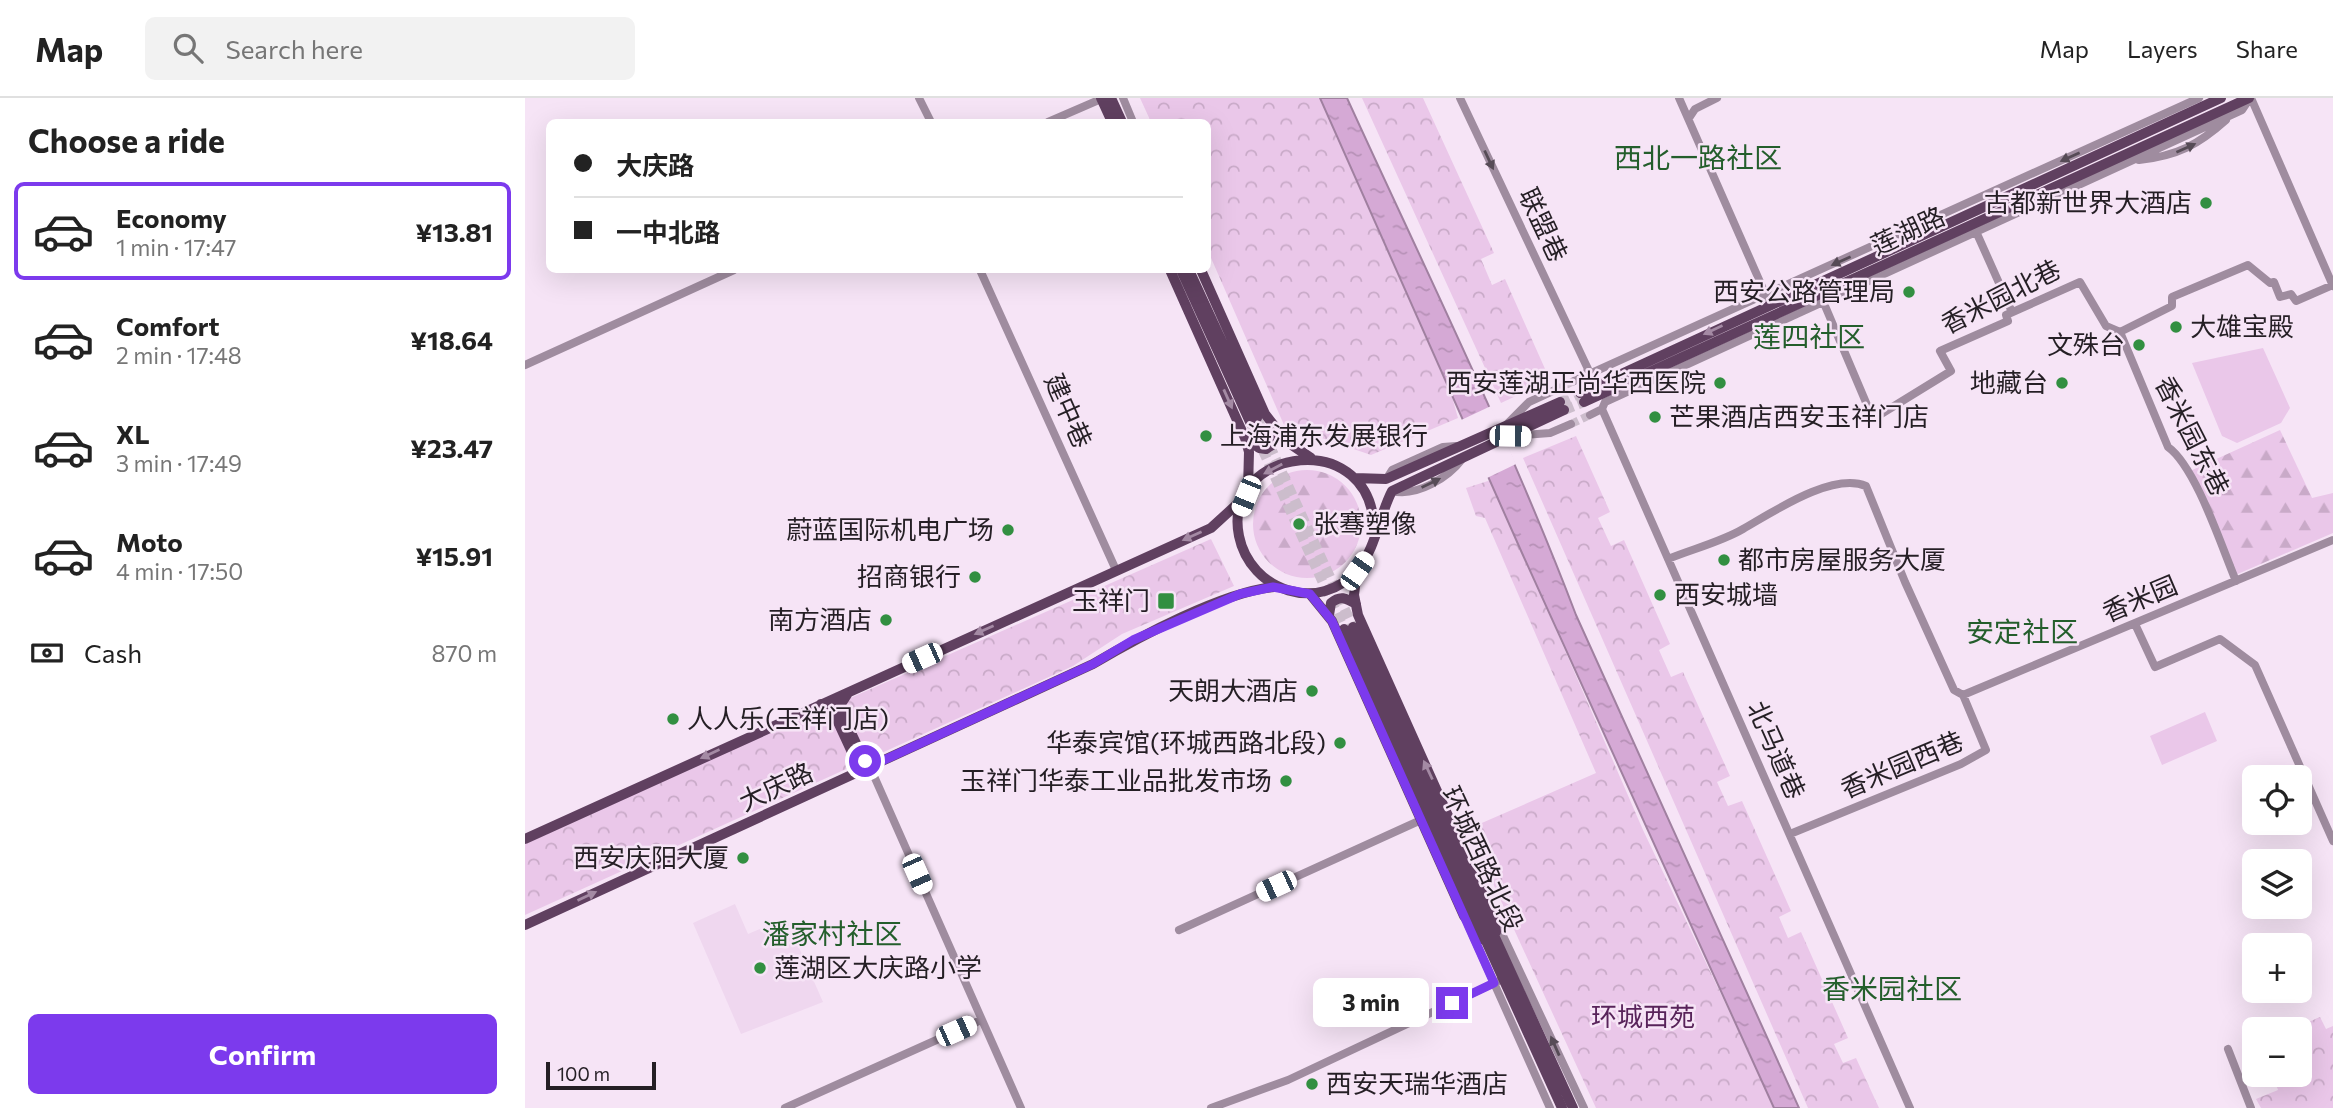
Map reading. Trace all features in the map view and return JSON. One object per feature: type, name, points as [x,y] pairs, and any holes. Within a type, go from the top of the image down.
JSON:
[{"type":"main road","points":[[1101,98],[1111,119]]},
{"type":"main road","name":"莲湖路","points":[[2221,98],[1768,300],[1582,397],[1774,315],[1822,298],[2250,98]]},
{"type":"main road","points":[[1116,100],[1124,119]]},
{"type":"main road","points":[[1171,273],[1245,438],[1249,452],[1247,492],[1239,513],[1238,527],[1244,552],[1251,566],[1273,587],[1310,594],[1336,586],[1357,571],[1368,553],[1392,491],[1510,436],[1562,406],[1506,425],[1386,479],[1354,478]]},
{"type":"main road","points":[[1182,273],[1254,420],[1190,273]]},
{"type":"main road","points":[[1202,273],[1265,414],[1286,441],[1311,458]]},
{"type":"main road","points":[[1245,438],[1259,449],[1266,449],[1272,445],[1276,428]]},
{"type":"main road","points":[[525,839],[1211,528],[1272,468],[1291,460],[1311,458],[1335,464],[1354,478],[1368,498],[1374,533]]},
{"type":"main road","points":[[1397,474],[1396,482],[1402,486]]},
{"type":"main road","points":[[1357,571],[1358,615],[1493,916],[1497,951]]},
{"type":"main road","name":"大庆路","points":[[525,925],[1093,664],[1133,640],[1240,594],[1273,587]]},
{"type":"main road","points":[[1310,594],[1329,616],[1464,916],[1497,951]]},
{"type":"main road","points":[[1329,616],[1331,603],[1336,599],[1342,597],[1356,604]]},
{"type":"main road","name":"环城西路北段","points":[[1348,628],[1497,951],[1573,1108]]},
{"type":"main road","points":[[854,689],[843,697],[839,707],[862,756],[871,766]]},
{"type":"main road","points":[[821,704],[831,707],[857,763],[858,772]]},
{"type":"main road","name":"环城西路北段","points":[[1497,951],[1505,978],[1562,1108]]},
{"type":"street","points":[[919,98],[929,119]]},
{"type":"street","points":[[1055,119],[1101,98]]},
{"type":"street","name":"联盟巷","points":[[1460,98],[1586,372]]},
{"type":"street","points":[[1679,98],[1774,315]]},
{"type":"street","points":[[1689,118],[1695,108],[1717,98]]},
{"type":"street","points":[[1574,381],[1586,372],[1768,300],[2199,98]]},
{"type":"street","points":[[2012,312],[1974,228],[2242,110],[2250,98]]},
{"type":"street","points":[[2120,332],[2172,306],[2172,297],[2248,265],[2270,283],[2274,282],[2280,297],[2291,294],[2296,301],[2333,285],[2250,98]]},
{"type":"street","points":[[1116,100],[1131,119]]},
{"type":"street","points":[[525,365],[727,273]]},
{"type":"street","name":"建中巷","points":[[981,273],[1116,570]]},
{"type":"street","name":"香米园北巷","points":[[1822,298],[1873,419],[1951,371],[1940,351],[2008,321],[2006,314],[2080,282]]},
{"type":"street","name":"香米园东巷","points":[[2080,282],[2106,326],[2120,332],[2168,447],[2176,452],[2196,486],[2236,581]]},
{"type":"street","points":[[1590,415],[1602,409],[1605,402],[1822,298]]},
{"type":"street","points":[[1506,425],[1529,402],[1555,390]]},
{"type":"street","name":"北马道巷","points":[[1602,409],[1910,1108]]},
{"type":"street","points":[[1510,436],[1550,433],[1570,424]]},
{"type":"street","points":[[1386,479],[1392,470],[1443,447],[1459,446]]},
{"type":"street","points":[[1392,491],[1407,495],[1452,473],[1464,457]]},
{"type":"street","name":"香米园西巷","points":[[1668,559],[1745,528],[1811,494],[1852,480],[1866,486],[1905,582],[1954,690],[1963,695],[1986,750],[1961,764],[1790,834]]},
{"type":"street","name":"香米园","points":[[1963,695],[2333,540]]},
{"type":"street","points":[[2136,624],[2155,667],[2220,639],[2255,665],[2333,841]]},
{"type":"street","points":[[871,766],[1021,1108]]},
{"type":"street","points":[[1179,930],[1421,820]]},
{"type":"street","points":[[1464,916],[1550,1108]]},
{"type":"street","points":[[1493,916],[1584,1108]]},
{"type":"street","points":[[1211,1108],[1288,1080],[1505,978]]},
{"type":"street","points":[[785,1108],[981,1020]]},
{"type":"street","points":[[2228,1049],[2251,1108]]},
{"type":"shaded area","name":"莲湖区大庆路小学","points":[[735,904],[748,934],[786,918],[823,1002],[741,1034],[693,923]]},
{"type":"green space","points":[[1140,98],[1320,98],[1452,397],[1458,418],[1371,455],[1284,425],[1211,258],[1211,119],[1150,119]]},
{"type":"green space","points":[[1362,98],[1423,98],[1494,253],[1481,259],[1492,285],[1505,279],[1550,380],[1501,403]]},
{"type":"green space","points":[[2263,348],[2290,408],[2281,423],[2237,443],[2222,436],[2192,363]]},
{"type":"green space","points":[[2280,430],[2312,498],[2333,493],[2333,533],[2233,576],[2190,471]]},
{"type":"green space","points":[[1576,436],[1610,512],[1598,518],[1611,546],[1624,540],[1670,644],[1659,650],[1671,677],[1683,672],[1730,776],[1717,782],[1728,806],[1742,801],[1791,911],[1779,917],[1788,938],[1801,932],[1848,1038],[1834,1044],[1843,1063],[1856,1058],[1879,1108],[1808,1108],[1523,458]]},
{"type":"green space","points":[[1307,470],[1328,474],[1345,486],[1357,503],[1361,524],[1357,545],[1345,562],[1328,574],[1307,578],[1286,574],[1269,562],[1257,545],[1253,524],[1257,503],[1269,486],[1286,474]]},
{"type":"green space","name":"环城西苑","points":[[1491,480],[1643,830],[1775,1108],[1596,1108],[1468,829],[1596,773],[1485,518],[1476,516],[1466,488]]},
{"type":"green space","points":[[1211,539],[1234,586],[1122,634],[1073,666],[525,915],[525,844],[825,707]]},
{"type":"green space","points":[[2205,712],[2217,741],[2162,765],[2150,736]]},
{"type":"green space","points":[[2320,1017],[2326,1029],[2333,1026],[2333,1108],[2261,1108],[2256,1099],[2278,1090],[2277,1087],[2312,1087],[2312,1021]]},
{"type":"water","points":[[1320,98],[1347,98],[1495,419],[1576,615],[1799,1108],[1774,1108],[1522,553]]},
{"type":"pier","points":[[1491,406],[1516,464],[1485,479],[1459,421]]},
{"type":"tunnel","points":[[1555,390],[1574,381]]},
{"type":"tunnel","points":[[1560,402],[1580,393]]},
{"type":"tunnel","points":[[1564,410],[1584,402]]},
{"type":"tunnel","points":[[1571,424],[1590,415]]},
{"type":"tunnel","points":[[1257,418],[1353,627]]},
{"type":"tunnel","points":[[1250,422],[1344,629]]},
{"type":"place","name":"古都新世界大酒店","points":[[2206,203]]},
{"type":"place","name":"西安公路管理局","points":[[1909,292]]},
{"type":"place","name":"大雄宝殿","points":[[2176,327]]},
{"type":"place","name":"文殊台","points":[[2139,345]]},
{"type":"place","name":"西安莲湖正尚华西医院","points":[[1720,383]]},
{"type":"place","name":"地藏台","points":[[2062,383]]},
{"type":"place","name":"芒果酒店西安玉祥门店","points":[[1655,417]]},
{"type":"place","name":"上海浦东发展银行","points":[[1206,436]]},
{"type":"place","name":"张骞塑像","points":[[1299,524]]},
{"type":"place","name":"蔚蓝国际机电广场","points":[[1008,530]]},
{"type":"place","name":"都市房屋服务大厦","points":[[1724,560]]},
{"type":"place","name":"招商银行","points":[[975,577]]},
{"type":"place","name":"西安城墙","points":[[1660,595]]},
{"type":"place","name":"玉祥门","points":[[1166,601]]},
{"type":"place","name":"南方酒店","points":[[886,620]]},
{"type":"place","name":"天朗大酒店","points":[[1312,691]]},
{"type":"place","name":"人人乐(玉祥门店)","points":[[673,719]]},
{"type":"place","name":"华泰宾馆(环城西路北段)","points":[[1340,743]]},
{"type":"place","name":"玉祥门华泰工业品批发市场","points":[[1286,781]]},
{"type":"place","name":"西安庆阳大厦","points":[[743,858]]},
{"type":"place","name":"莲湖区大庆路小学","points":[[760,968]]},
{"type":"place","name":"西安天瑞华酒店","points":[[1312,1084]]},
{"type":"district","name":"西北一路社区","points":[[1698,158]]},
{"type":"district","name":"莲四社区","points":[[1809,337]]},
{"type":"district","name":"安定社区","points":[[2022,632]]},
{"type":"district","name":"潘家村社区","points":[[832,934]]},
{"type":"district","name":"香米园社区","points":[[1892,989]]},
{"type":"route","points":[[865,761],[871,766],[1093,664],[1133,640],[1240,594],[1257,588],[1273,587],[1310,594],[1320,602],[1332,621],[1494,983],[1452,1003]]}]
